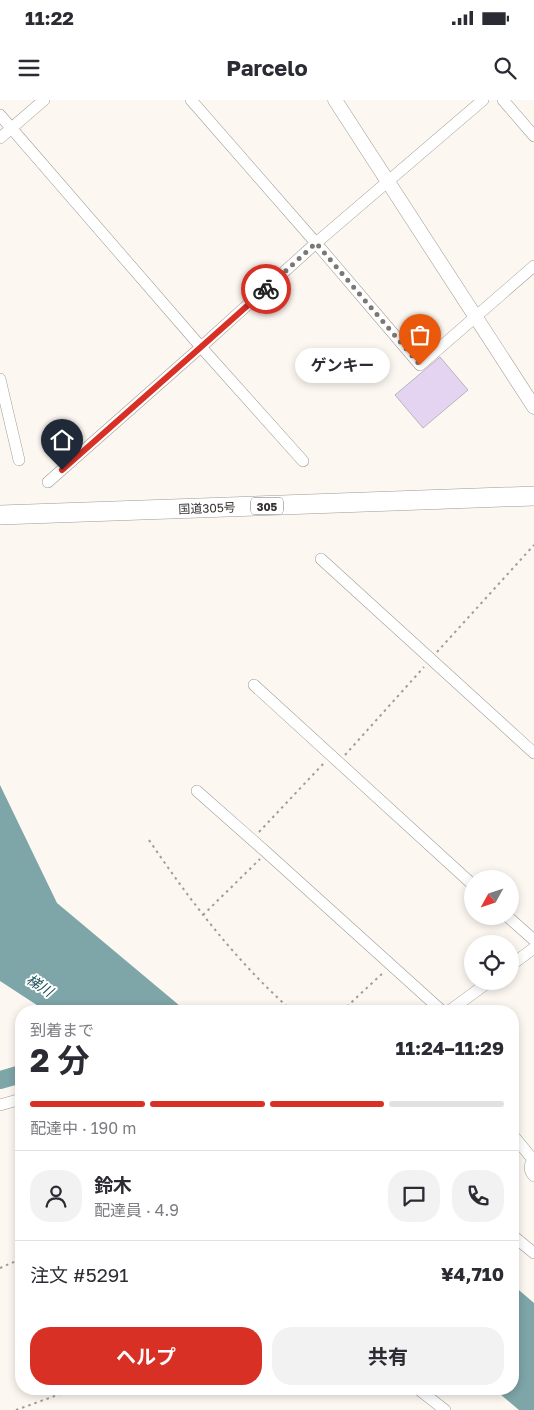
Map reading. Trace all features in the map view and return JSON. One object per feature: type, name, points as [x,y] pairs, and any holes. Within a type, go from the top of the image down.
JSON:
[{"type":"highway","name":"国道305号","points":[[0,515],[534,496]]},
{"type":"street","points":[[0,138],[44,100]]},
{"type":"street","points":[[191,100],[420,365],[534,266]]},
{"type":"street","points":[[335,100],[534,407]]},
{"type":"street","points":[[48,482],[316,243],[483,100]]},
{"type":"street","points":[[503,100],[534,136]]},
{"type":"street","points":[[0,115],[201,347],[303,461]]},
{"type":"street","points":[[0,379],[19,460]]},
{"type":"street","points":[[321,559],[534,753]]},
{"type":"street","points":[[254,684],[464,877]]},
{"type":"street","points":[[197,791],[435,1005]]},
{"type":"street","points":[[518,925],[534,940]]},
{"type":"street","points":[[519,959],[534,948]]},
{"type":"street","points":[[457,1005],[478,990]]},
{"type":"street","points":[[0,1105],[15,1101]]},
{"type":"street","points":[[519,1143],[534,1158],[530,1166],[531,1173],[534,1176]]},
{"type":"street","points":[[519,1241],[534,1253]]},
{"type":"street","points":[[426,1395],[445,1410]]},
{"type":"path","points":[[252,840],[335,759],[431,658],[534,545]]},
{"type":"path","points":[[149,840],[203,915],[267,989],[285,1005]]},
{"type":"path","points":[[203,915],[266,852]]},
{"type":"path","points":[[349,1005],[392,965]]},
{"type":"path","points":[[0,1268],[15,1262]]},
{"type":"path","points":[[16,1410],[57,1395]]},
{"type":"water","name":"梯川","points":[[0,785],[57,903],[179,1005],[37,1005],[0,981]]},
{"type":"water","points":[[519,1290],[534,1303],[534,1410],[519,1410],[501,1395],[519,1395]]},
{"type":"building","points":[[440,357],[468,390],[423,428],[395,395]]},
{"type":"waterway","points":[[0,1080],[15,1076]]},
{"type":"way so far","points":[[266,289],[316,243],[420,365]]},
{"type":"place","name":"ゲンキー","points":[[420,365]]},
{"type":"route","points":[[62,470],[266,289]]}]
